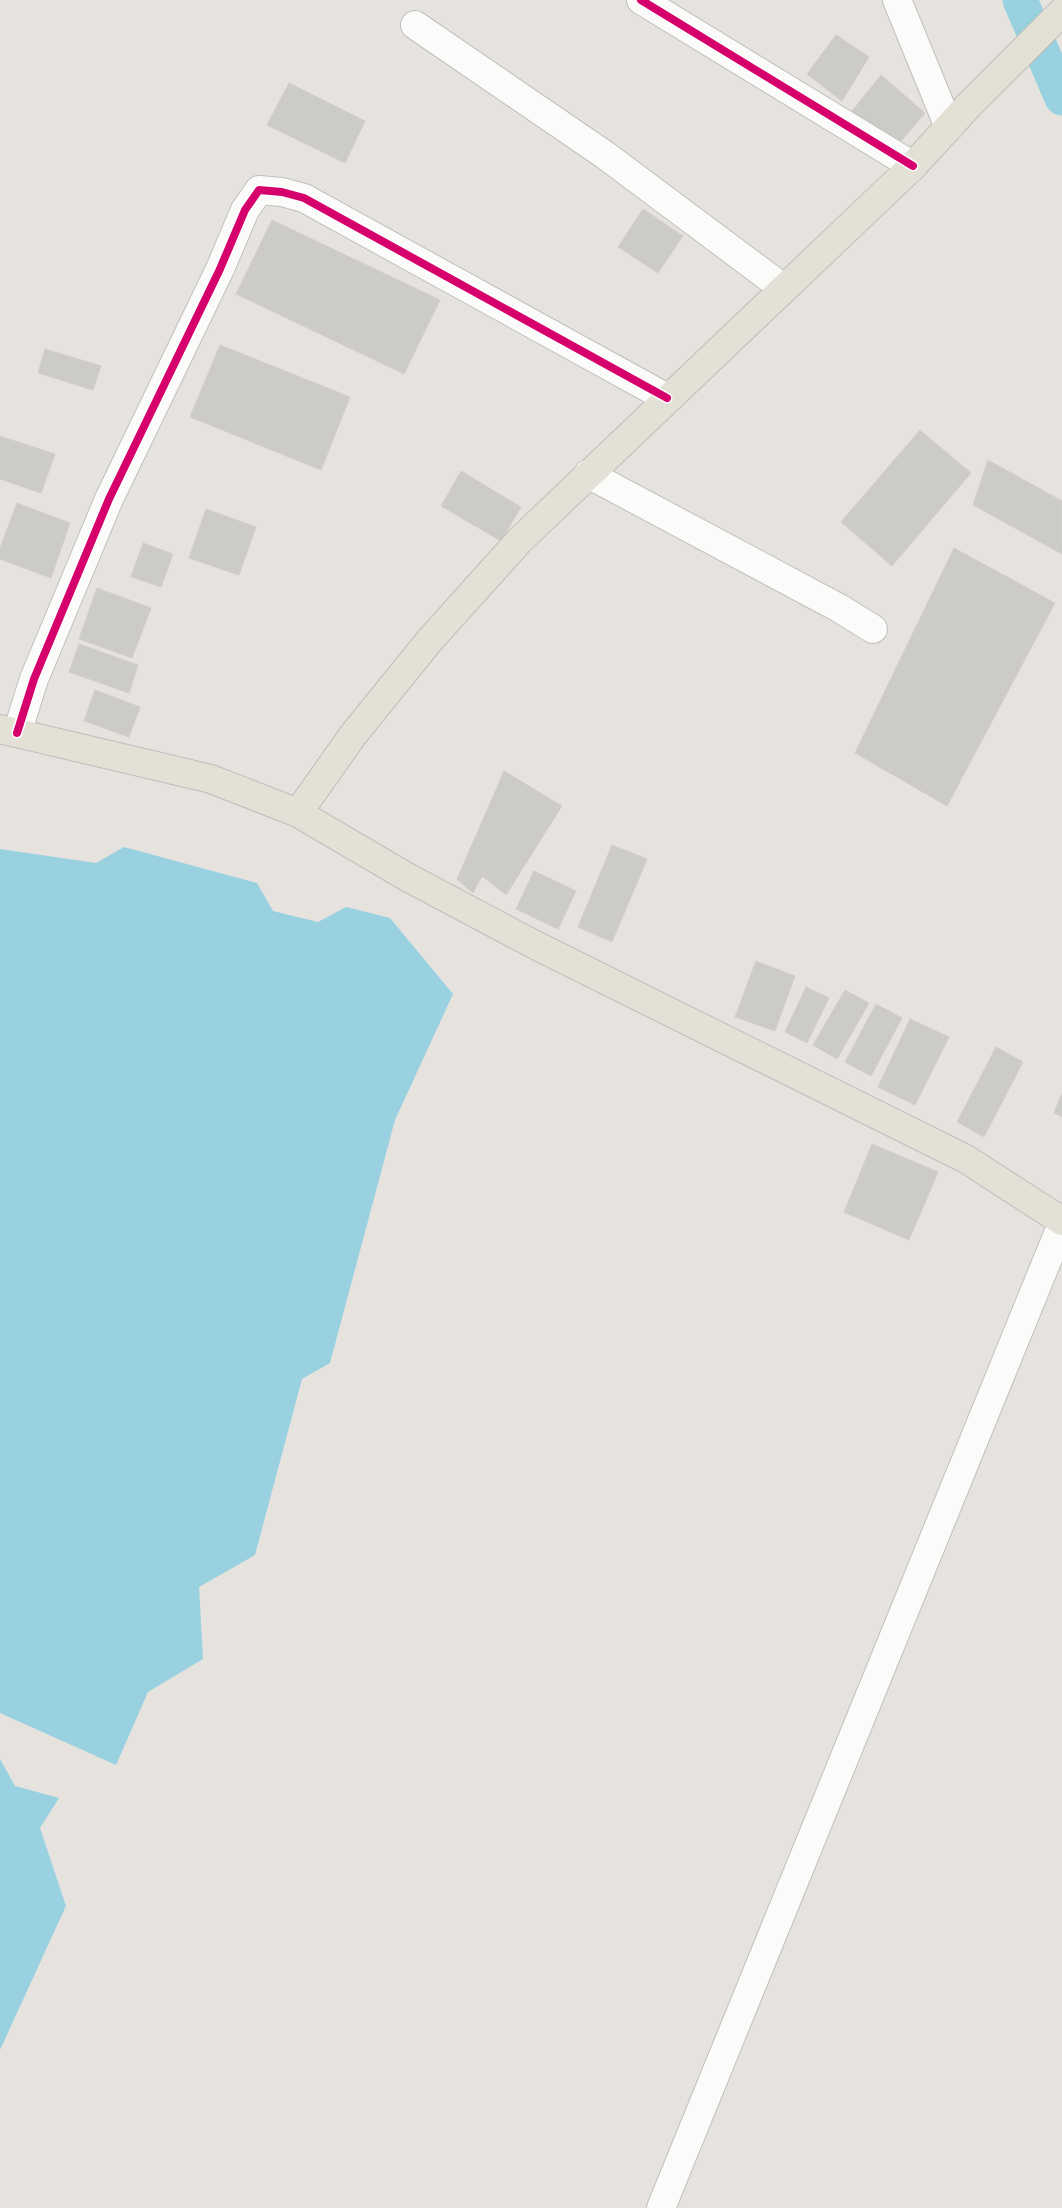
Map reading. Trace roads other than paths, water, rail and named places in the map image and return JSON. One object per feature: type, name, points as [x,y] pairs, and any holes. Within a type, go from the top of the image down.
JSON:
[{"type":"main road","points":[[298,813],[353,735],[430,640],[520,540],[913,166],[967,107],[1062,12]]},
{"type":"main road","points":[[9,731],[211,779],[298,813],[408,877],[537,946],[966,1159],[1062,1222]]},
{"type":"street","points":[[641,0],[913,166]]},
{"type":"street","points":[[898,0],[949,127]]},
{"type":"street","points":[[415,25],[605,155],[783,288]]},
{"type":"street","points":[[9,731],[34,679],[108,499],[220,269],[245,210],[259,190],[282,192],[304,198],[668,398]]},
{"type":"street","points":[[588,474],[839,608],[874,629]]},
{"type":"street","points":[[661,2208],[1062,1222]]},
{"type":"water","points":[[124,847],[257,883],[273,911],[318,922],[346,907],[390,918],[453,994],[395,1120],[330,1363],[302,1379],[255,1555],[199,1587],[203,1659],[148,1692],[116,1765],[0,1713],[0,849],[96,863]]},
{"type":"water","points":[[0,1759],[15,1786],[59,1798],[40,1828],[66,1906],[0,2050]]},
{"type":"waterway","points":[[1020,0],[1062,98]]}]
